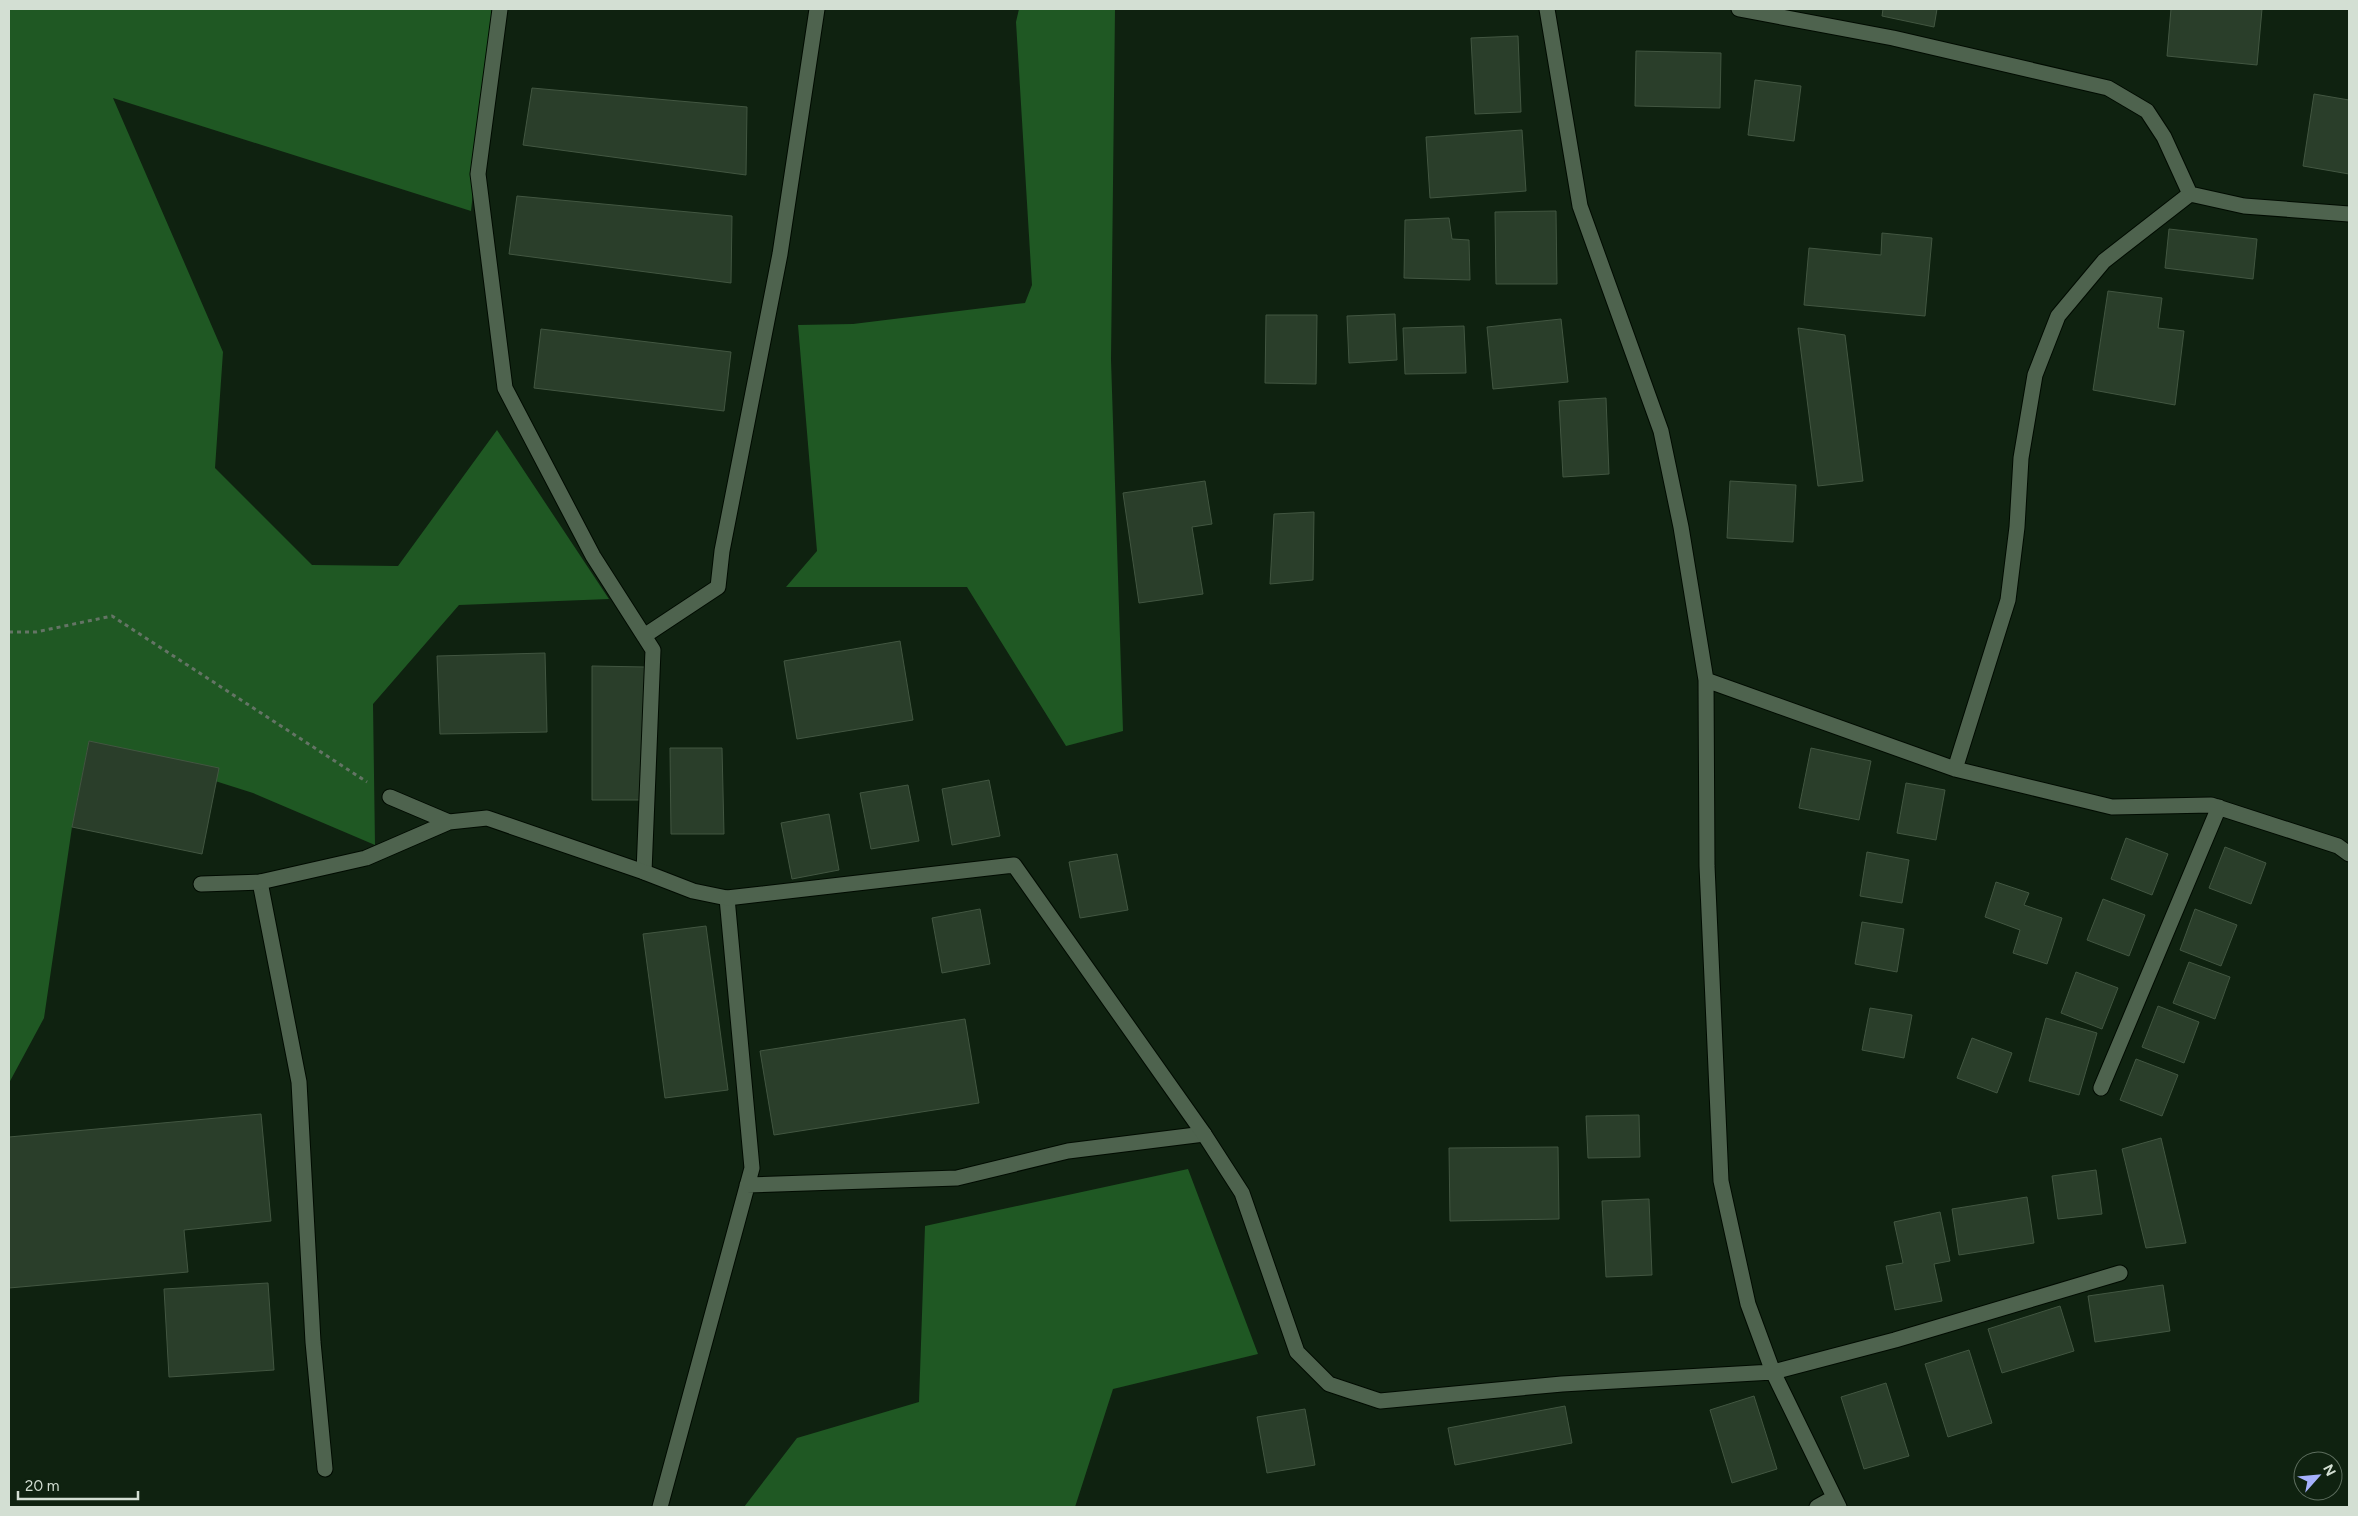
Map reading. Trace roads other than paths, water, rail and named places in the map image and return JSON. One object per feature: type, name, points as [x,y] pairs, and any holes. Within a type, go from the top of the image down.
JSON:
[{"type":"street","points":[[500,9],[478,174],[505,388],[593,556],[653,650],[644,872]]},
{"type":"street","points":[[644,636],[718,587],[722,551],[780,254],[817,9]]},
{"type":"street","points":[[1547,9],[1580,206],[1661,431],[1681,527],[1706,680],[1707,866],[1721,1181],[1748,1304],[1772,1372],[1836,1503],[1817,1507]]},
{"type":"street","points":[[1739,9],[1893,38],[2108,88],[2147,111],[2164,137],[2190,194]]},
{"type":"street","points":[[1955,769],[2008,600],[2017,527],[2021,458],[2034,375],[2058,316],[2104,261],[2190,194]]},
{"type":"street","points":[[2190,194],[2244,206],[2349,214]]},
{"type":"street","points":[[1706,680],[1955,769],[2112,807],[2211,805],[2338,846],[2349,854]]},
{"type":"street","points":[[390,797],[449,822]]},
{"type":"street","points":[[2101,1088],[2219,807]]},
{"type":"street","points":[[201,884],[260,882],[366,858],[449,822],[487,818],[644,872],[693,891],[728,898],[1014,865],[1204,1134],[1242,1192],[1297,1352],[1329,1384],[1380,1401],[1562,1384],[1772,1372],[1895,1340],[2120,1274]]},
{"type":"street","points":[[260,882],[299,1082],[314,1342],[325,1469]]},
{"type":"street","points":[[660,1507],[752,1168],[728,898]]},
{"type":"street","points":[[747,1185],[957,1178],[1068,1150],[1204,1134]]}]
